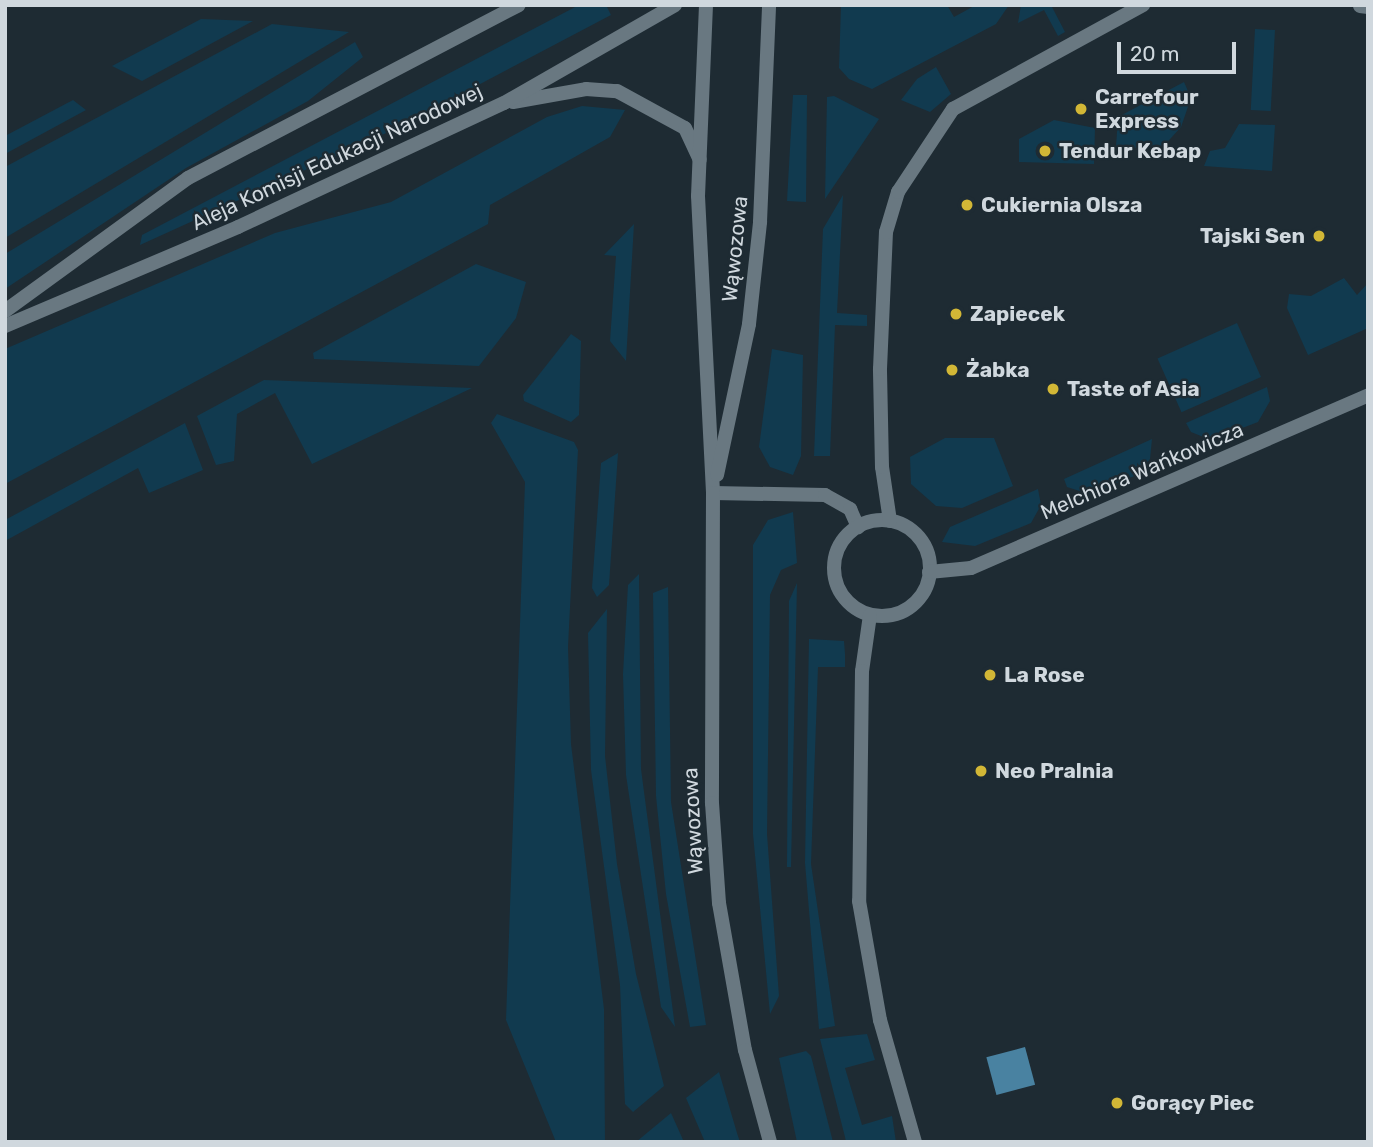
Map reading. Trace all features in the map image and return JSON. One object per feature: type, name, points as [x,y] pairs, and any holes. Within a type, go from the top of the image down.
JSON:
[{"type":"street","name":"Aleja Komisji Edukacji Narodowej","points":[[5,311],[188,178],[519,5]]},
{"type":"street","name":"Aleja Komisji Edukacji Narodowej","points":[[5,326],[238,227],[504,103],[675,5]]},
{"type":"street","name":"Wąwozowa","points":[[706,5],[699,160],[713,493],[712,803],[719,903],[745,1050],[770,1142]]},
{"type":"street","name":"Wąwozowa","points":[[713,493],[749,324],[761,208],[769,5]]},
{"type":"street","points":[[890,520],[882,467],[880,369],[886,232],[898,192],[953,109],[1143,5]]},
{"type":"street","points":[[1360,6],[1368,7]]},
{"type":"street","name":"Wąwozowa","points":[[504,103],[586,89],[617,90],[643,100],[685,128],[699,160]]},
{"type":"street","name":"Melchiora Wańkowicza","points":[[929,572],[971,568],[1368,395]]},
{"type":"street","points":[[713,493],[825,495],[850,509],[858,527]]},
{"type":"street","points":[[890,520],[916,534],[925,547],[929,572],[914,604],[888,616],[870,615],[844,599],[834,572],[836,552],[858,527],[890,520]]},
{"type":"street","points":[[870,615],[862,671],[859,901],[880,1020],[915,1142]]},
{"type":"shaded area","points":[[579,5],[606,5],[611,15],[395,129],[140,245],[142,235]]},
{"type":"shaded area","points":[[841,5],[947,5],[954,17],[976,5],[1009,5],[996,24],[872,89],[849,79],[839,68]]},
{"type":"shaded area","points":[[1021,5],[1051,5],[1065,32],[1058,36],[1044,10],[1018,23]]},
{"type":"shaded area","points":[[201,19],[253,21],[142,81],[112,66]]},
{"type":"shaded area","points":[[272,24],[349,32],[5,238],[5,167]]},
{"type":"shaded area","points":[[1255,29],[1275,30],[1271,111],[1251,110]]},
{"type":"shaded area","points":[[355,42],[363,57],[308,101],[186,168],[5,289],[5,254]]},
{"type":"shaded area","points":[[936,67],[951,94],[930,112],[901,100],[917,79]]},
{"type":"shaded area","points":[[1184,82],[1191,98],[1181,127],[1161,149],[1116,147],[1118,117]]},
{"type":"shaded area","points":[[793,95],[807,95],[806,202],[787,201]]},
{"type":"shaded area","points":[[834,96],[879,119],[825,199],[827,97]]},
{"type":"shaded area","points":[[73,100],[86,110],[5,154],[5,136]]},
{"type":"shaded area","points":[[582,106],[625,110],[610,137],[490,205],[488,224],[5,484],[5,349],[275,233],[391,202],[547,117]]},
{"type":"shaded area","points":[[1054,120],[1095,128],[1094,164],[1019,162],[1019,139]]},
{"type":"shaded area","points":[[1239,124],[1275,125],[1272,171],[1204,166],[1210,151],[1225,148]]},
{"type":"shaded area","points":[[843,195],[837,313],[867,315],[867,326],[835,325],[830,456],[814,456],[823,229]]},
{"type":"shaded area","points":[[634,224],[626,361],[610,341],[616,256],[604,255]]},
{"type":"shaded area","points":[[476,264],[526,282],[516,318],[479,366],[314,359],[313,353]]},
{"type":"shaded area","points":[[1344,278],[1357,295],[1368,283],[1368,328],[1308,355],[1287,308],[1289,294],[1311,296]]},
{"type":"shaded area","points":[[1237,323],[1261,377],[1182,412],[1158,358]]},
{"type":"shaded area","points":[[571,334],[581,341],[579,415],[571,422],[524,401],[523,395]]},
{"type":"shaded area","points":[[772,349],[803,355],[801,456],[793,475],[770,467],[759,447]]},
{"type":"shaded area","points":[[264,380],[472,388],[312,464],[275,393],[237,414],[234,461],[216,465],[197,416]]},
{"type":"shaded area","points":[[1267,387],[1270,401],[1258,422],[1211,440],[1191,432],[1186,423]]},
{"type":"shaded area","points":[[497,414],[574,442],[578,450],[568,647],[571,744],[604,1009],[605,1142],[556,1142],[506,1020],[525,482],[491,423]]},
{"type":"shaded area","points":[[185,423],[203,470],[149,493],[138,468],[5,541],[5,520]]},
{"type":"shaded area","points":[[945,438],[994,438],[1013,486],[962,508],[936,506],[911,484],[910,457]]},
{"type":"shaded area","points":[[1152,439],[1150,459],[1137,475],[1089,494],[1067,487],[1064,479]]},
{"type":"shaded area","points":[[618,453],[609,585],[597,597],[592,588],[601,463]]},
{"type":"shaded area","points":[[1038,489],[1041,505],[1031,523],[975,546],[942,542],[950,527]]},
{"type":"shaded area","points":[[793,512],[797,563],[781,570],[770,595],[767,834],[779,996],[770,1014],[753,834],[753,545],[768,520]]},
{"type":"shaded area","points":[[639,574],[641,769],[675,1027],[661,1007],[626,775],[623,674],[628,585]]},
{"type":"shaded area","points":[[797,583],[791,867],[787,867],[789,601]]},
{"type":"shaded area","points":[[668,587],[671,802],[706,1025],[690,1027],[666,894],[656,796],[653,593]]},
{"type":"shaded area","points":[[607,609],[605,756],[617,864],[636,974],[664,1086],[633,1112],[625,1104],[620,985],[591,770],[588,633]]},
{"type":"shaded area","points":[[809,639],[844,641],[845,654],[845,667],[818,667],[811,864],[835,1026],[819,1029],[805,863]]},
{"type":"shaded area","points":[[867,1034],[875,1060],[845,1068],[862,1125],[892,1116],[896,1142],[846,1142],[820,1039]]},
{"type":"shaded area","points":[[1025,1047],[1035,1085],[996,1095],[986,1057]]},
{"type":"shaded area","points":[[806,1051],[811,1056],[833,1142],[797,1142],[779,1058]]},
{"type":"shaded area","points":[[719,1072],[740,1142],[705,1142],[686,1098]]},
{"type":"shaded area","points":[[671,1113],[684,1142],[636,1142]]},
{"type":"place","name":"Carrefour Express","points":[[1081,109]]},
{"type":"place","name":"Tendur Kebap","points":[[1045,151]]},
{"type":"place","name":"Cukiernia Olsza","points":[[967,205]]},
{"type":"place","name":"Tajski Sen","points":[[1319,236]]},
{"type":"place","name":"Zapiecek","points":[[956,314]]},
{"type":"place","name":"Żabka","points":[[952,370]]},
{"type":"place","name":"Taste of Asia","points":[[1053,389]]},
{"type":"place","name":"La Rose","points":[[990,675]]},
{"type":"place","name":"Neo Pralnia","points":[[981,771]]},
{"type":"place","name":"Gorący Piec","points":[[1117,1103]]}]
